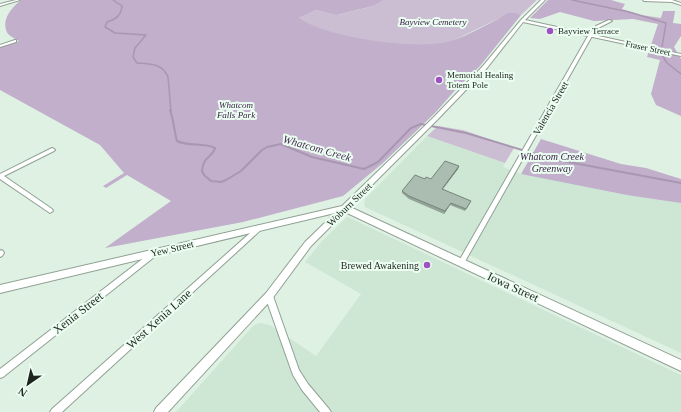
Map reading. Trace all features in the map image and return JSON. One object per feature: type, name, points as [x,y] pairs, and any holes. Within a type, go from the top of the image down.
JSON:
[{"type":"street","points":[[0,5],[19,0]]},
{"type":"street","name":"Woburn Street","points":[[160,412],[269,296],[308,244],[436,118],[485,66],[522,21],[543,0]]},
{"type":"street","points":[[644,0],[671,1],[681,4]]},
{"type":"street","name":"Fraser Street","points":[[522,21],[681,55]]},
{"type":"street","points":[[590,36],[597,27],[610,21]]},
{"type":"street","name":"Valencia Street","points":[[461,263],[590,36]]},
{"type":"street","points":[[0,46],[15,41]]},
{"type":"street","points":[[50,211],[0,176],[52,150]]},
{"type":"street","name":"Yew Street","points":[[0,289],[262,226],[344,208]]},
{"type":"street","name":"Iowa Street","points":[[344,208],[681,366]]},
{"type":"street","name":"West Xenia Lane","points":[[55,412],[262,226]]},
{"type":"street","name":"Xenia Street","points":[[0,374],[157,252]]},
{"type":"street","points":[[269,296],[296,372],[305,387],[326,412]]},
{"type":"shaded area","points":[[427,136],[505,163],[503,167],[521,174],[681,192],[681,353],[365,207],[365,199]]},
{"type":"shaded area","points":[[347,217],[681,375],[681,412],[176,412],[256,324],[261,323],[270,325],[316,356],[361,294],[305,262],[322,241]]},
{"type":"green space","name":"Whatcom Falls Park","points":[[21,0],[384,0],[373,6],[337,15],[316,10],[299,18],[330,32],[398,44],[440,43],[454,40],[475,31],[506,14],[514,13],[521,15],[480,66],[457,88],[436,112],[383,163],[343,196],[243,222],[105,248],[171,201],[127,175],[106,188],[103,186],[124,173],[100,145],[0,90],[0,47],[19,41],[8,34],[5,24],[10,11]]},
{"type":"green space","name":"Bayview Cemetery","points":[[384,0],[537,0],[521,15],[510,13],[448,43],[393,48],[298,32],[299,18],[316,10],[338,15],[373,6]]},
{"type":"green space","points":[[548,0],[611,0],[625,4],[622,9],[641,15],[661,18],[663,11],[675,11],[673,23],[681,24],[681,36],[674,47],[681,59],[681,116],[656,105],[651,94],[660,60],[647,57],[658,24],[633,19],[594,21],[560,12],[540,19],[530,18]]},
{"type":"green space","name":"Whatcom Creek Greenway","points":[[438,126],[463,130],[514,148],[505,163],[427,136]]},
{"type":"green space","name":"Whatcom Creek Greenway","points":[[541,139],[621,164],[646,168],[681,179],[681,203],[627,195],[521,174]]},
{"type":"building","points":[[445,161],[459,166],[442,189],[471,201],[466,209],[451,203],[445,211],[409,196],[402,191],[415,175],[425,179],[426,177],[431,179]]},
{"type":"waterway","name":"Whatcom Creek","points":[[113,0],[122,6],[118,17],[107,22],[105,27],[115,33],[146,35],[135,48],[133,57],[137,63],[155,65],[165,72],[168,77],[171,111]]},
{"type":"waterway","points":[[572,0],[629,12],[666,23],[662,47]]},
{"type":"waterway","points":[[661,53],[667,63],[681,74]]},
{"type":"waterway","name":"Whatcom Creek","points":[[170,110],[177,141],[186,144],[206,145],[215,148],[204,162],[202,171],[211,181],[221,182],[226,180],[241,171],[262,150],[267,147],[281,144],[312,157],[364,169],[378,162],[411,128],[421,124],[466,133],[552,159],[681,183]]},
{"type":"place","name":"Bayview Terrace","points":[[550,31]]},
{"type":"place","name":"Memorial Healing Totem Pole","points":[[439,80]]},
{"type":"place","name":"Brewed Awakening","points":[[427,265]]}]
